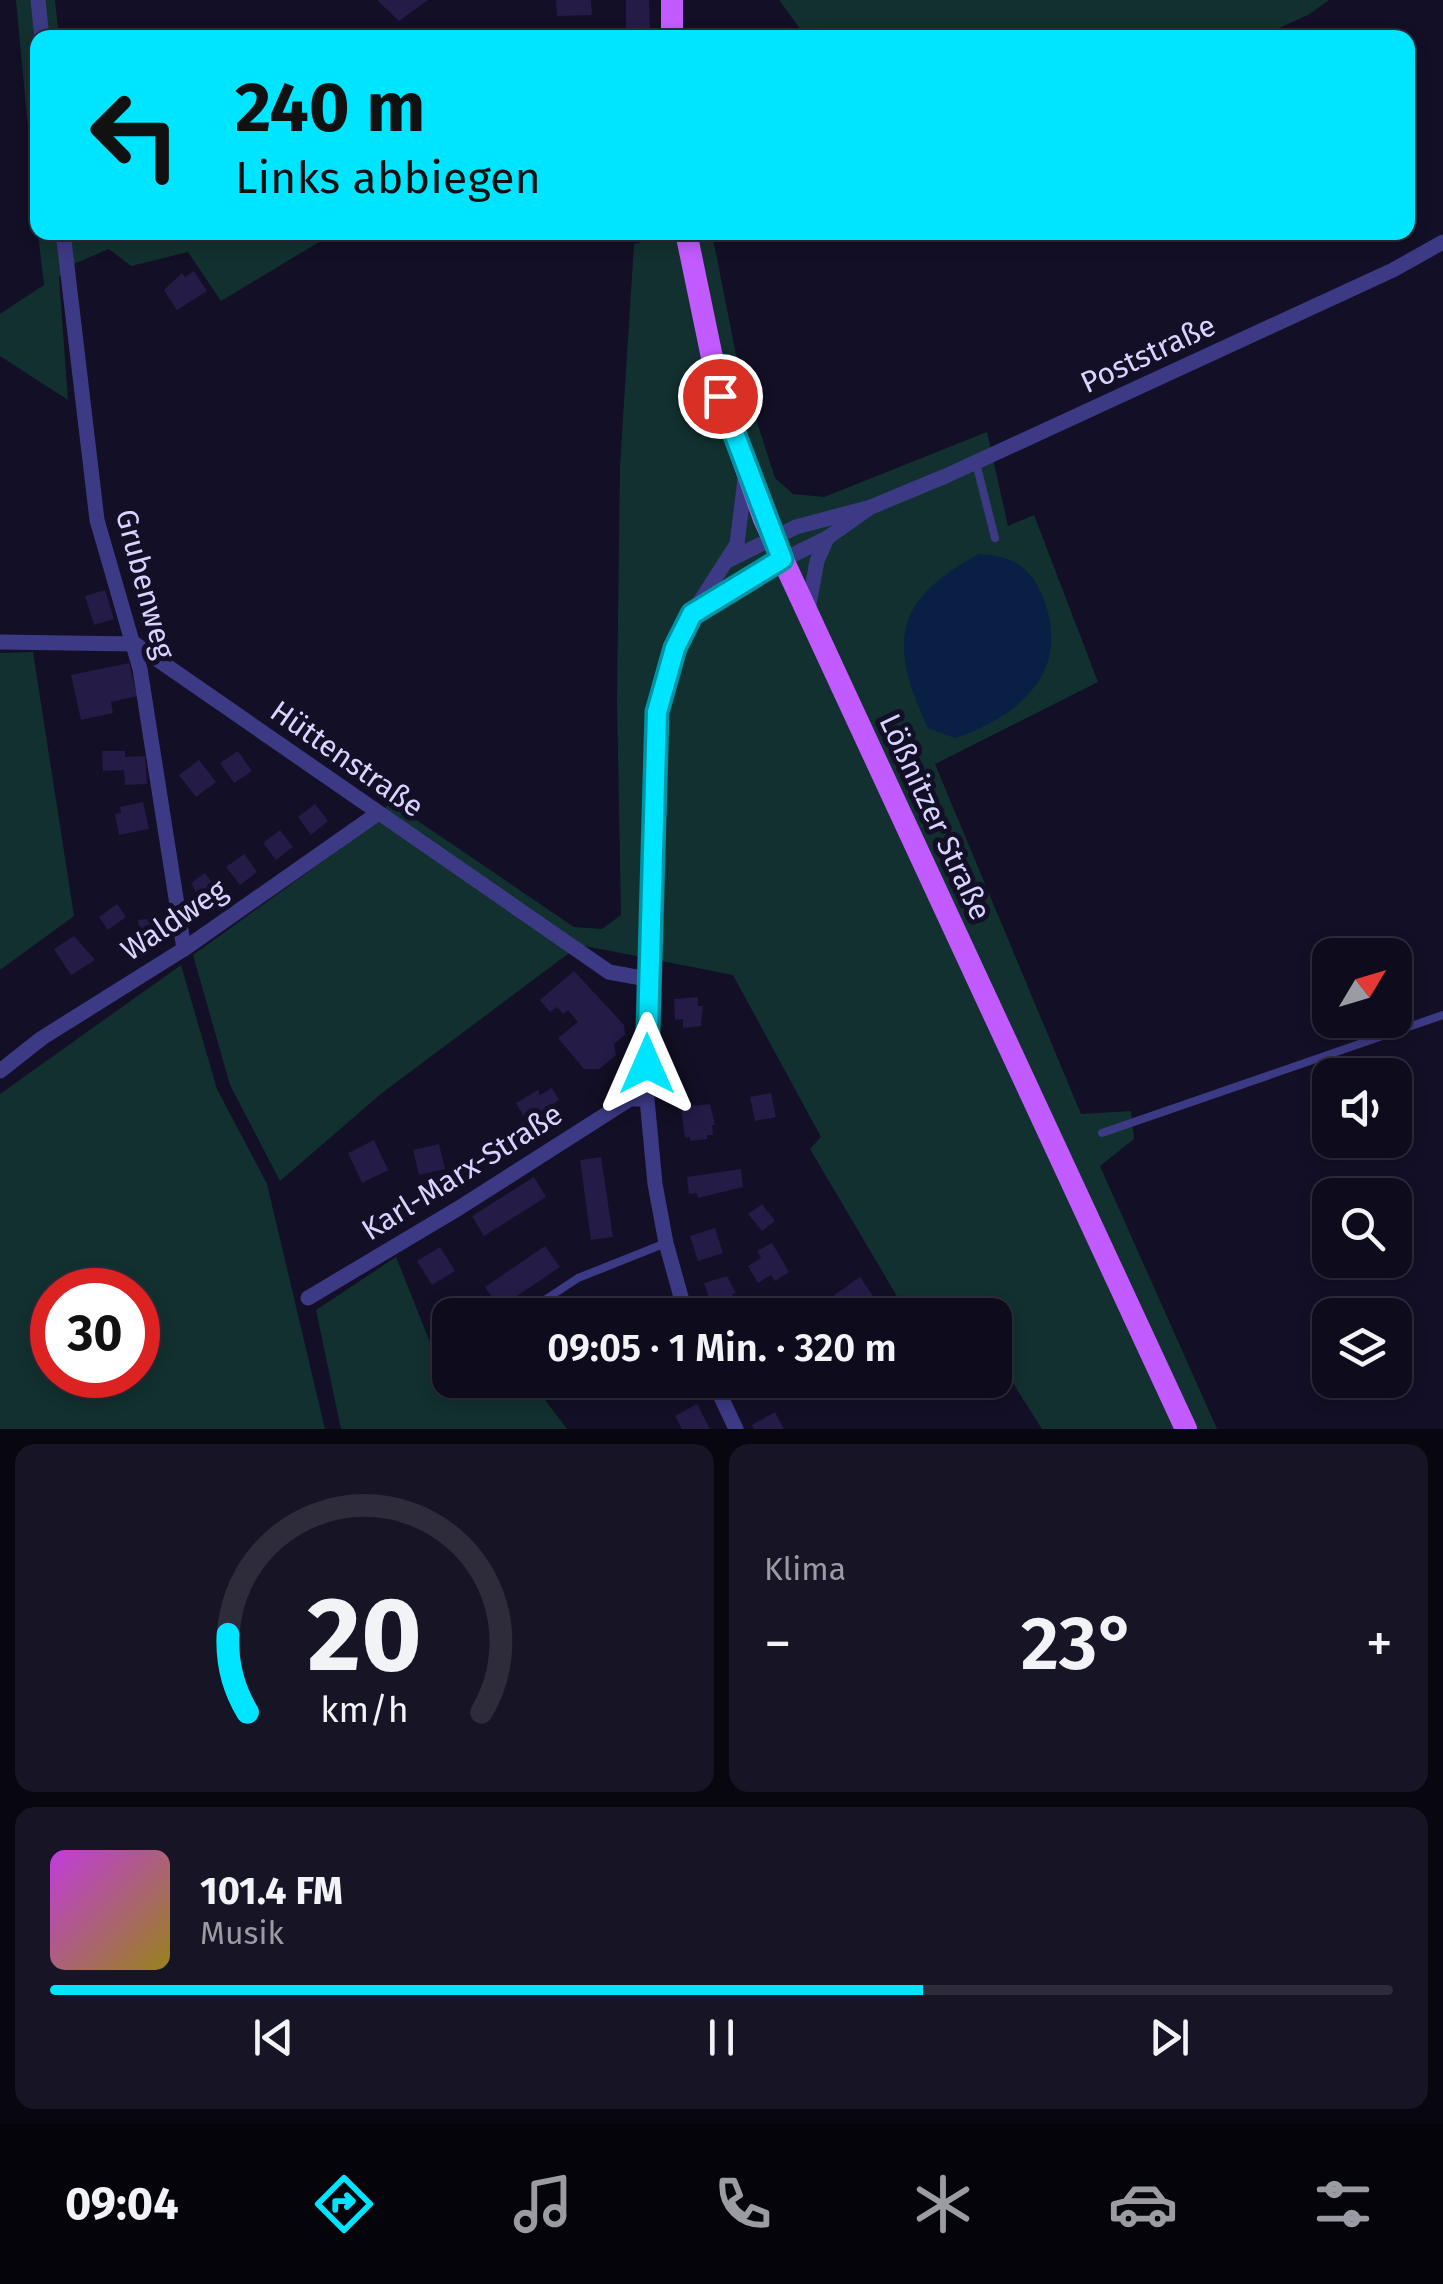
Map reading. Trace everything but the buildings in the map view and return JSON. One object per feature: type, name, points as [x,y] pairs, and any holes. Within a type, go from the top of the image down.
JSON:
[{"type":"main road","points":[[672,0],[672,30]]},
{"type":"main road","name":"Lößnitzer Straße","points":[[688,240],[720,396],[777,548],[1186,1429]]},
{"type":"street","points":[[38,0],[41,30]]},
{"type":"street","name":"Grubenweg","points":[[63,240],[98,520],[135,644],[184,949]]},
{"type":"street","name":"Poststraße","points":[[777,548],[976,463],[1393,270],[1443,242]]},
{"type":"street","points":[[681,1298],[655,1184],[647,1099],[646,979],[657,712],[675,648],[692,614],[729,560],[741,529],[746,472]]},
{"type":"street","name":"Poststraße","points":[[777,548],[828,538],[871,507]]},
{"type":"street","points":[[807,614],[817,561],[828,538]]},
{"type":"street","points":[[729,560],[777,548]]},
{"type":"street","points":[[692,614],[777,548]]},
{"type":"street","points":[[0,642],[135,644]]},
{"type":"street","name":"Hüttenstraße","points":[[135,644],[609,972],[646,979]]},
{"type":"street","name":"Waldweg","points":[[0,1071],[42,1038],[184,949],[377,814]]},
{"type":"street","name":"Karl-Marx-Straße","points":[[308,1298],[630,1100],[647,1099]]},
{"type":"street","points":[[721,1398],[736,1429]]},
{"type":"lane","points":[[976,463],[995,538]]},
{"type":"lane","points":[[1102,1133],[1443,1015]]},
{"type":"lane","points":[[548,1298],[578,1278],[666,1243]]},
{"type":"green space","points":[[16,0],[55,0],[58,30],[30,30],[30,149]]},
{"type":"green space","points":[[779,0],[1329,0],[1275,30],[801,30]]},
{"type":"green space","points":[[39,240],[322,240],[221,301],[188,252],[131,266],[109,249],[76,263],[59,277],[68,400],[0,356],[0,314],[44,285]]},
{"type":"green space","points":[[648,240],[713,240],[737,360],[775,478],[793,494],[824,497],[987,432],[1008,526],[1034,515],[1098,682],[935,764],[1081,1114],[1131,1111],[1134,1139],[1100,1166],[1217,1429],[1042,1429],[1012,1382],[1012,1298],[898,1298],[810,1149],[821,1137],[733,975],[580,945],[382,1093],[280,1181],[230,1085],[193,955],[369,828],[390,802],[574,927],[602,929],[621,915],[617,700],[620,466],[634,244]]},
{"type":"green space","points":[[33,652],[74,916],[0,970],[0,653]]},
{"type":"green space","points":[[181,965],[217,1089],[267,1184],[325,1429],[0,1429],[0,1094]]},
{"type":"green space","points":[[396,1257],[432,1347],[432,1398],[544,1398],[567,1429],[341,1429],[316,1310]]},
{"type":"water","points":[[979,554],[1002,557],[1020,565],[1034,579],[1051,626],[1051,649],[1045,670],[1019,704],[979,729],[955,738],[928,728],[907,671],[906,626],[929,589]]},
{"type":"route","points":[[647,1064],[646,979],[657,712],[675,648],[692,614],[782,559],[720,396]]}]
